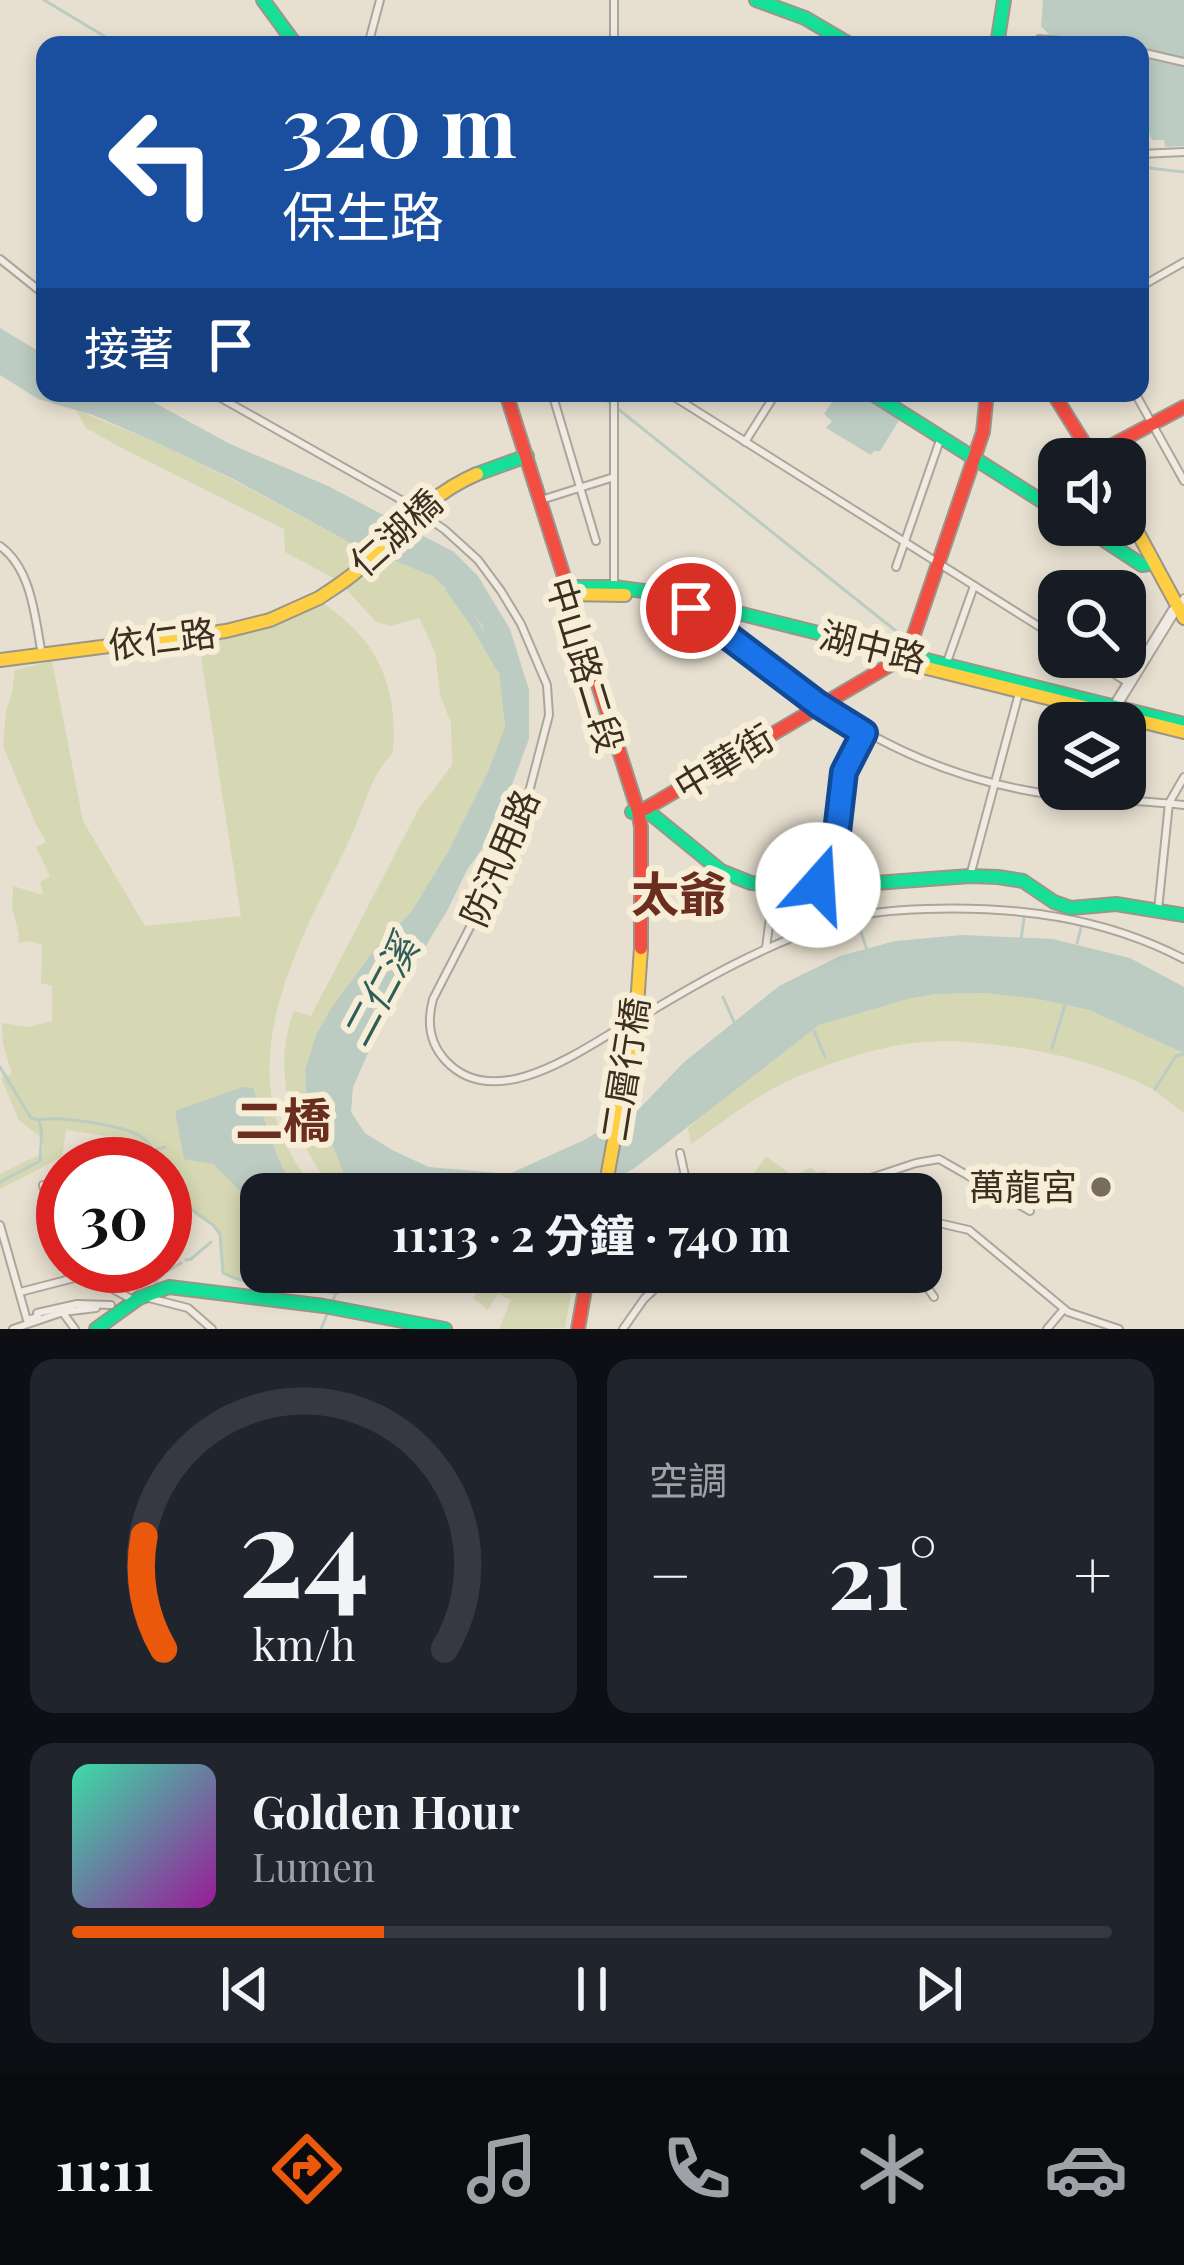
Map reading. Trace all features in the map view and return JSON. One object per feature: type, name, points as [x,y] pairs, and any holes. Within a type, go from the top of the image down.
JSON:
[{"type":"street","points":[[263,0],[293,36]]},
{"type":"street","points":[[272,0],[294,36]]},
{"type":"street","points":[[370,36],[380,0]]},
{"type":"street","points":[[614,0],[614,36]]},
{"type":"street","points":[[756,0],[806,18],[836,36]]},
{"type":"street","points":[[998,36],[1004,0]]},
{"type":"street","points":[[1149,54],[1184,62]]},
{"type":"street","points":[[1149,154],[1184,152]]},
{"type":"street","points":[[0,259],[36,288]]},
{"type":"street","points":[[1149,282],[1184,262]]},
{"type":"street","name":"防汛用路","points":[[228,402],[404,501],[445,530],[478,560],[521,624],[547,685],[546,732],[518,834],[434,999],[429,1022],[447,1062],[464,1074],[487,1080],[529,1076],[766,948],[851,917],[971,908],[1039,914],[1107,926],[1184,959]]},
{"type":"street","name":"中山路二段","points":[[506,402],[638,811],[642,857],[637,943]]},
{"type":"street","points":[[555,402],[596,541]]},
{"type":"street","points":[[613,591],[614,402]]},
{"type":"street","points":[[682,402],[1038,626]]},
{"type":"street","points":[[745,442],[770,402]]},
{"type":"street","points":[[885,402],[1038,499]]},
{"type":"street","points":[[901,657],[985,426],[986,402]]},
{"type":"street","points":[[1059,402],[1081,438]]},
{"type":"street","points":[[1140,402],[1184,481]]},
{"type":"street","points":[[1128,438],[1184,407]]},
{"type":"street","points":[[896,567],[941,438]]},
{"type":"street","name":"中山路二段","points":[[524,458],[541,500],[565,590]]},
{"type":"street","name":"仁湖橋","points":[[319,598],[356,572],[432,497],[452,484],[524,458]]},
{"type":"street","points":[[541,500],[614,477]]},
{"type":"street","points":[[0,546],[29,588],[42,655]]},
{"type":"street","points":[[1113,546],[1142,565],[1151,564]]},
{"type":"street","points":[[1140,546],[1179,610],[1184,629]]},
{"type":"street","points":[[1142,546],[1151,564]]},
{"type":"street","points":[[946,665],[974,586]]},
{"type":"street","name":"湖中路","points":[[565,590],[613,591],[690,604],[1184,728]]},
{"type":"street","name":"依仁路","points":[[0,660],[226,632],[270,620],[319,598]]},
{"type":"street","points":[[690,604],[819,705],[924,762],[1039,792],[1184,805]]},
{"type":"street","points":[[1117,702],[1179,610]]},
{"type":"street","points":[[1118,702],[1179,610]]},
{"type":"street","name":"湖中路","points":[[901,657],[1091,702]]},
{"type":"street","name":"中華街","points":[[638,811],[901,657]]},
{"type":"street","points":[[1121,678],[1127,682]]},
{"type":"street","points":[[970,876],[1020,687]]},
{"type":"street","name":"湖中路","points":[[1146,716],[1184,728]]},
{"type":"street","points":[[818,885],[835,849],[844,772],[864,733]]},
{"type":"street","points":[[1158,910],[1169,803],[1184,777]]},
{"type":"street","points":[[638,811],[713,865],[740,880],[764,885],[860,885],[970,876],[1017,879],[1071,908],[1116,904],[1184,915]]},
{"type":"street","points":[[766,948],[773,894]]},
{"type":"street","name":"二層行橋","points":[[605,1173],[632,1021],[637,943]]},
{"type":"street","points":[[680,1153],[684,1173]]},
{"type":"street","points":[[886,1173],[939,1159],[1030,1211]]},
{"type":"street","points":[[0,1225],[27,1320],[76,1304],[110,1305]]},
{"type":"street","points":[[942,1225],[975,1234],[1064,1309],[1119,1329]]},
{"type":"street","points":[[20,1292],[36,1287]]},
{"type":"street","points":[[13,1329],[62,1312],[174,1288],[329,1307],[445,1329]]},
{"type":"street","points":[[126,1293],[188,1308],[212,1329]]},
{"type":"street","points":[[574,1329],[581,1293]]},
{"type":"street","points":[[623,1329],[651,1293]]},
{"type":"street","points":[[931,1293],[934,1297]]},
{"type":"street","points":[[96,1329],[137,1298]]},
{"type":"street","points":[[1046,1329],[1064,1309]]},
{"type":"street","points":[[62,1312],[75,1329]]},
{"type":"green space","points":[[76,410],[153,441],[349,542],[434,577],[481,623],[499,671],[505,727],[487,774],[411,912],[376,947],[330,1010],[305,1070],[307,1109],[333,1146],[344,1173],[322,1173],[299,1132],[286,1084],[287,1035],[294,1011],[311,1016],[418,810],[452,765],[451,723],[440,695],[435,652],[419,618],[390,626],[375,621],[339,581],[285,552],[284,529],[86,428]]},
{"type":"green space","points":[[318,600],[355,630],[380,664],[387,684],[393,753],[372,784],[288,974],[275,1019],[270,1064],[274,1108],[290,1152],[305,1173],[240,1173],[240,1279],[223,1273],[220,1234],[192,1210],[192,1137],[115,1137],[66,1130],[65,1137],[40,1137],[19,1120],[1,1078],[12,1074],[2,1023],[29,1027],[52,1021],[52,986],[41,983],[42,945],[18,943],[13,886],[43,895],[40,882],[50,876],[36,847],[46,842],[3,746],[15,670],[52,661],[83,821],[145,926],[241,916],[198,638],[281,622]]},
{"type":"green space","points":[[984,993],[1089,1010],[1184,1053],[1184,1113],[1155,1091],[1101,1067],[1033,1050],[933,1041],[874,1051],[797,1077],[759,1096],[691,1144],[688,1128],[819,1025],[908,999]]},
{"type":"green space","points":[[36,1156],[36,1170],[0,1189],[0,1174]]},
{"type":"green space","points":[[766,1156],[789,1173],[754,1173]]},
{"type":"green space","points":[[476,1293],[571,1293],[565,1328],[499,1329],[511,1300],[498,1294],[488,1310],[473,1298]]},
{"type":"water","points":[[1043,0],[1184,0],[1184,146],[1165,147],[1164,140],[1152,140],[1149,133],[1149,36],[1050,36],[1041,26]]},
{"type":"water","name":"二仁溪","points":[[0,328],[36,350],[36,398],[0,375]]},
{"type":"water","name":"二仁溪","points":[[48,402],[153,402],[230,444],[328,486],[454,552],[478,576],[510,629],[529,690],[529,739],[494,833],[467,870],[381,1024],[353,1087],[351,1112],[365,1133],[429,1167],[498,1173],[344,1173],[333,1146],[307,1109],[305,1070],[330,1010],[376,947],[411,912],[487,774],[505,727],[499,671],[481,623],[434,577],[349,542],[153,441]]},
{"type":"water","points":[[832,402],[873,402],[900,419],[880,451],[871,455],[826,428],[832,421],[824,414]]},
{"type":"water","name":"二仁溪","points":[[962,935],[1053,939],[1130,958],[1184,987],[1184,1053],[1089,1010],[984,993],[908,999],[819,1025],[626,1173],[511,1173],[641,1107],[683,1063],[779,986],[840,956],[895,941]]},
{"type":"water","points":[[243,1087],[253,1088],[286,1173],[240,1173],[240,1190],[213,1164],[192,1160],[192,1137],[180,1137],[175,1111]]},
{"type":"waterway","points":[[44,0],[104,36]]},
{"type":"waterway","points":[[1149,168],[1184,172]]},
{"type":"waterway","points":[[618,409],[906,639]]},
{"type":"waterway","name":"二仁溪","points":[[450,590],[500,668]]},
{"type":"waterway","points":[[1021,940],[1024,918]]},
{"type":"waterway","points":[[859,926],[868,953]]},
{"type":"waterway","points":[[1077,943],[1081,928]]},
{"type":"waterway","points":[[723,997],[734,1022]]},
{"type":"waterway","points":[[1052,1048],[1065,1005]]},
{"type":"waterway","points":[[814,1031],[825,1057]]},
{"type":"waterway","points":[[1155,1089],[1176,1056],[1184,1054]]},
{"type":"waterway","points":[[0,1067],[31,1118],[39,1120]]},
{"type":"waterway","points":[[42,1137],[39,1120],[62,1119],[141,1137]]},
{"type":"waterway","points":[[0,1182],[36,1163]]},
{"type":"waterway","points":[[192,1210],[220,1234],[223,1273],[240,1280]]},
{"type":"waterway","points":[[192,1258],[211,1242]]},
{"type":"waterway","points":[[321,1329],[336,1293]]},
{"type":"traffic: fast","points":[[263,0],[289,36]]},
{"type":"traffic: fast","points":[[756,0],[805,18],[836,36]]},
{"type":"traffic: fast","points":[[998,36],[1004,0]]},
{"type":"traffic: fast","points":[[885,402],[1038,499]]},
{"type":"traffic: fast","points":[[477,474],[527,456]]},
{"type":"traffic: fast","points":[[1113,546],[1142,565],[1154,563]]},
{"type":"traffic: fast","points":[[561,587],[658,593],[1184,724]]},
{"type":"traffic: fast","points":[[632,812],[645,809],[721,871],[751,883],[834,886],[998,877],[1023,881],[1071,908],[1116,904],[1184,915]]},
{"type":"traffic: fast","points":[[96,1329],[139,1298],[169,1287],[324,1306],[445,1329]]},
{"type":"traffic: slow","points":[[319,598],[353,574],[428,504],[477,474]]},
{"type":"traffic: slow","points":[[1145,546],[1184,618]]},
{"type":"traffic: slow","points":[[563,594],[625,595]]},
{"type":"traffic: slow","points":[[0,660],[226,631],[270,620],[319,598]]},
{"type":"traffic: slow","points":[[923,667],[1184,732]]},
{"type":"traffic: slow","points":[[608,1173],[636,1020],[641,948]]},
{"type":"traffic: jam","points":[[509,402],[638,811],[641,948]]},
{"type":"traffic: jam","points":[[645,809],[907,655],[983,432],[986,402]]},
{"type":"traffic: jam","points":[[1059,402],[1081,438]]},
{"type":"traffic: jam","points":[[1126,438],[1184,407]]},
{"type":"traffic: jam","points":[[578,1329],[584,1293]]},
{"type":"place","name":"萬龍宮","points":[[1101,1187]]},
{"type":"district","name":"太爺","points":[[679,895]]},
{"type":"district","name":"二橋","points":[[283,1121]]},
{"type":"route","points":[[691,608],[819,705],[864,733],[844,772],[835,849],[818,885]]}]
